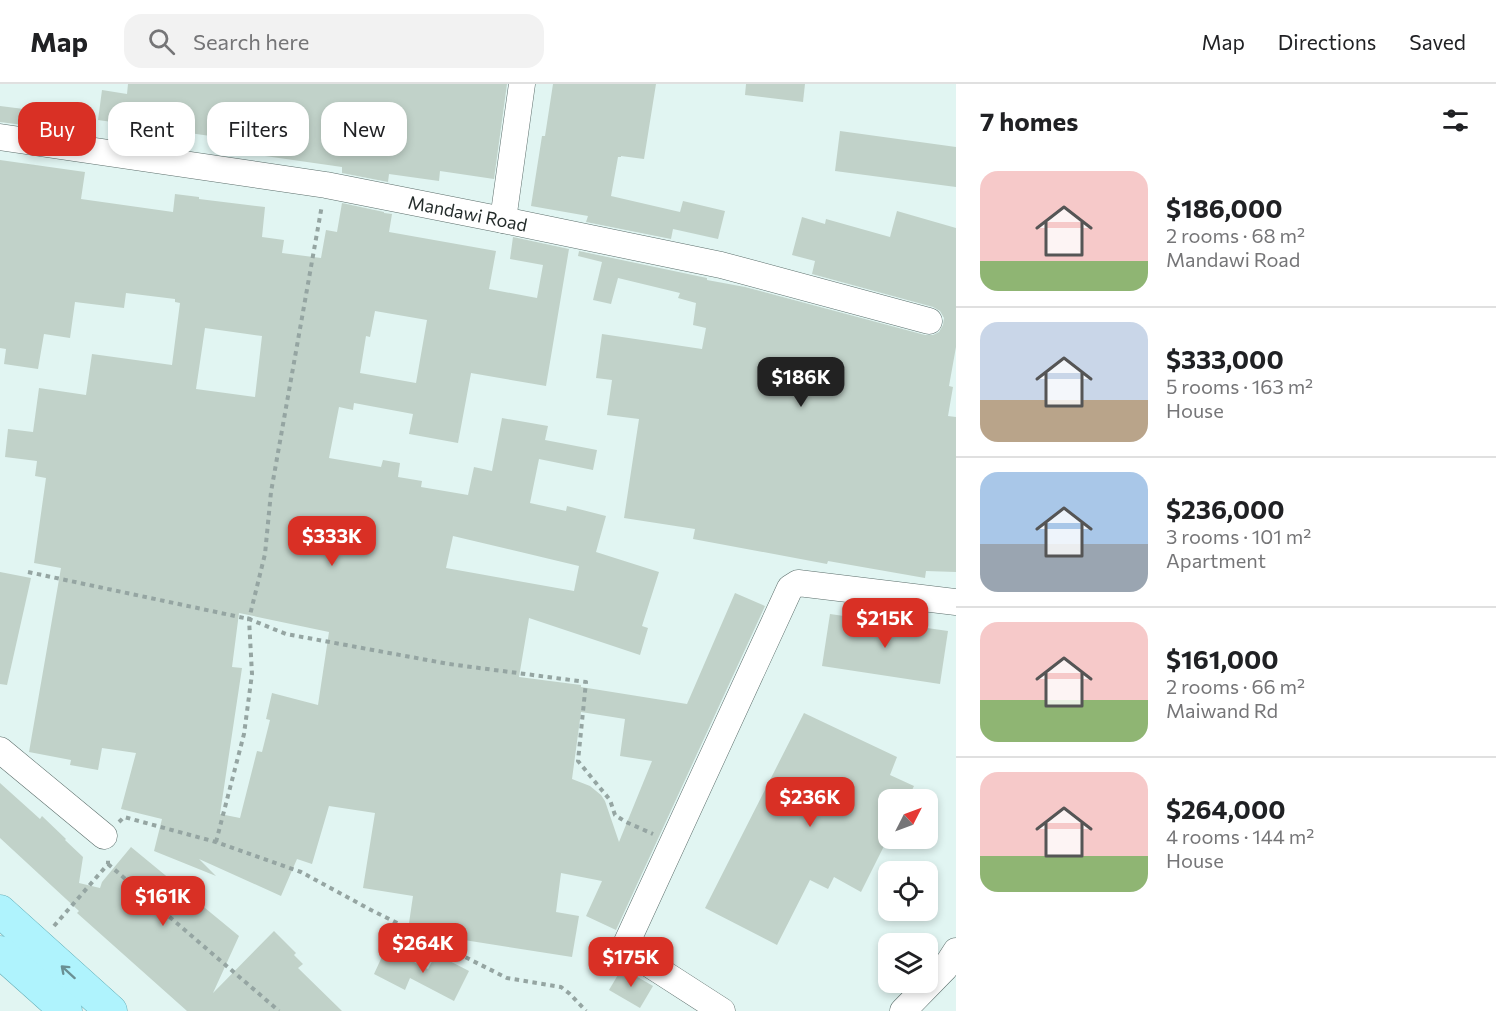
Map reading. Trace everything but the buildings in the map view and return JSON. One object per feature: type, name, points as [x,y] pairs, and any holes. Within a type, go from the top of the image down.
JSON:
[{"type":"main road","points":[[0,911],[111,1011]]},
{"type":"main road","points":[[0,952],[66,1011]]},
{"type":"street","points":[[503,220],[522,84]]},
{"type":"street","name":"Mandawi Road","points":[[0,137],[326,185],[503,220],[722,265],[929,321]]},
{"type":"street","points":[[722,1011],[632,952],[627,942],[790,588],[798,583],[956,602]]},
{"type":"street","points":[[0,750],[104,836]]},
{"type":"street","points":[[903,1011],[945,968],[956,951]]},
{"type":"path","points":[[216,842],[244,734],[252,674],[249,619],[266,554],[271,492],[326,185]]},
{"type":"path","points":[[28,572],[249,619],[286,634],[449,664],[586,682],[578,761],[609,800],[615,815],[673,843]]},
{"type":"path","points":[[279,1011],[108,864],[104,836],[124,817],[216,842],[301,872],[507,978],[561,987],[586,1011]]},
{"type":"path","points":[[37,945],[108,864]]}]
